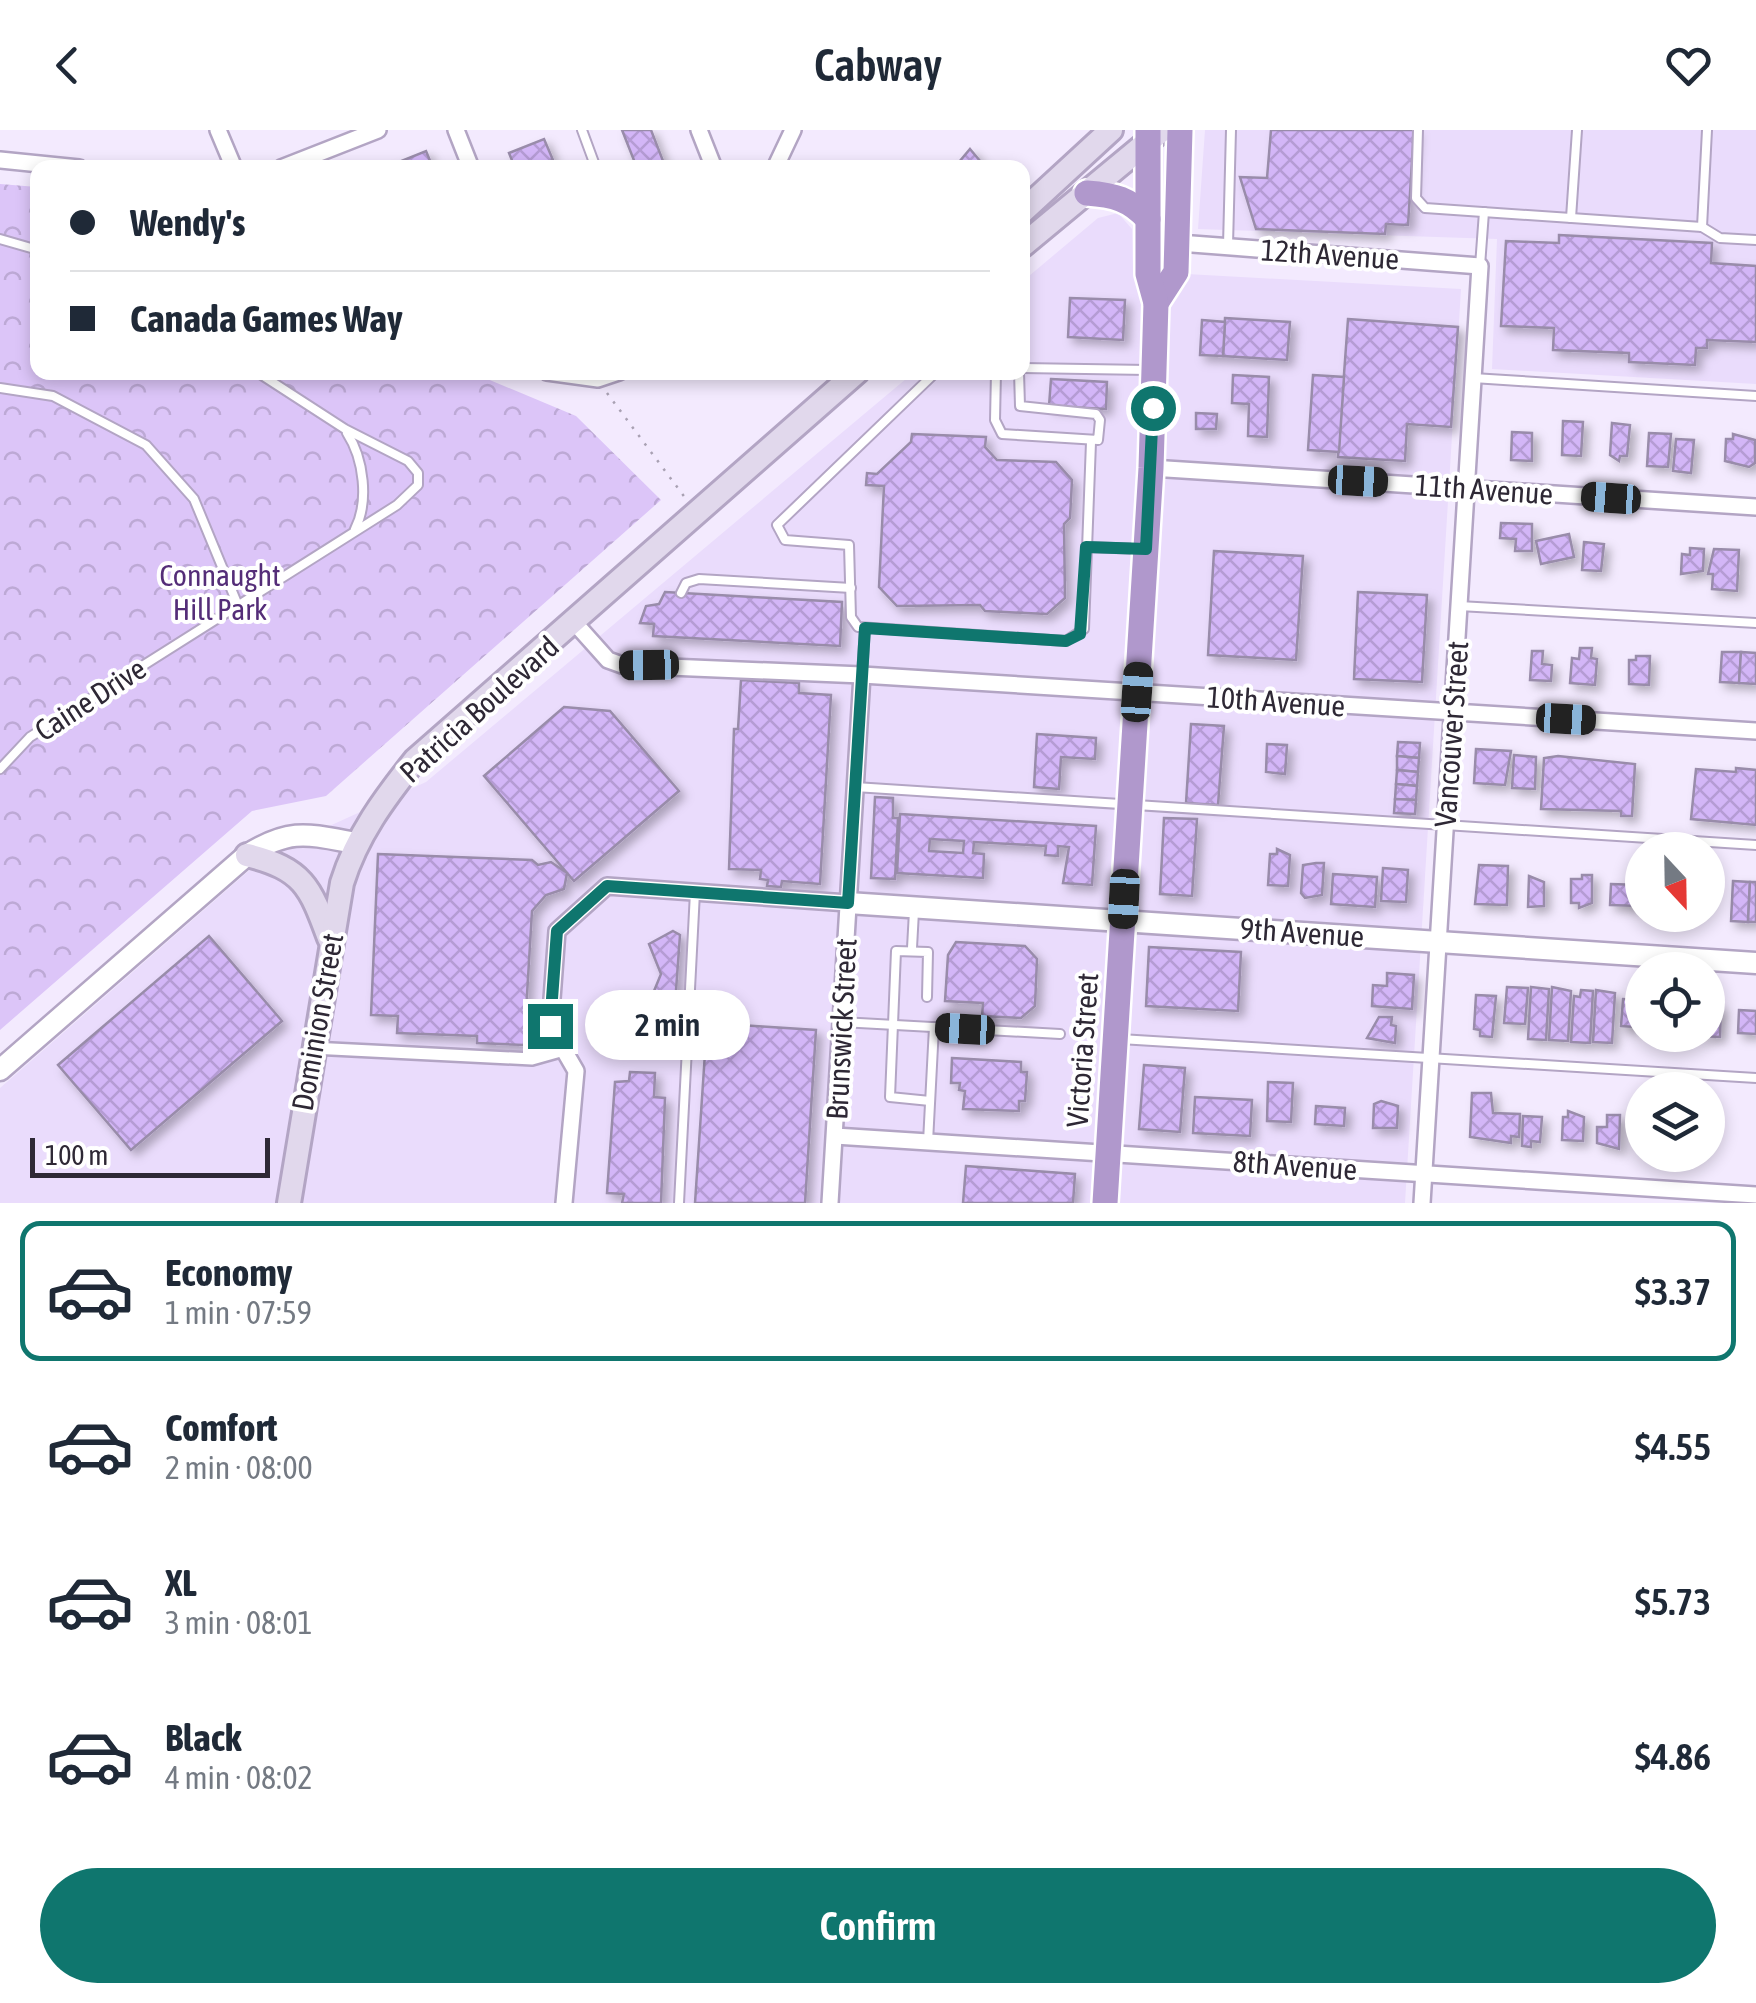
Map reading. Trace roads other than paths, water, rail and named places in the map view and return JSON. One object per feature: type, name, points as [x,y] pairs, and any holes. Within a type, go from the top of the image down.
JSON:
[{"type":"highway","name":"Victoria Street","points":[[1156,303],[1176,272],[1180,130]]},
{"type":"highway","name":"Victoria Street","points":[[1105,1203],[1151,468],[1156,303],[1148,274],[1148,219],[1153,133]]},
{"type":"highway","points":[[1088,194],[1113,194],[1134,204],[1148,219]]},
{"type":"main road","points":[[1030,205],[1111,130]]},
{"type":"main road","points":[[1030,240],[1088,194],[1153,133]]},
{"type":"main road","name":"Patricia Boulevard","points":[[354,843],[415,760],[848,380]]},
{"type":"main road","name":"Dominion Street","points":[[288,1203],[330,941],[354,843]]},
{"type":"main road","points":[[247,855],[276,862],[302,879],[330,941]]},
{"type":"street","points":[[218,130],[231,160]]},
{"type":"street","points":[[296,160],[343,136],[378,130]]},
{"type":"street","points":[[456,130],[468,160]]},
{"type":"street","points":[[698,130],[711,160]]},
{"type":"street","points":[[779,160],[793,130]]},
{"type":"street","points":[[0,160],[30,163]]},
{"type":"street","name":"12th Avenue","points":[[1179,243],[1480,266]]},
{"type":"street","name":"Vancouver Street","points":[[1422,1203],[1480,266]]},
{"type":"street","name":"11th Avenue","points":[[1151,468],[1756,507]]},
{"type":"street","name":"10th Avenue","points":[[574,622],[608,660],[622,666],[862,675],[1756,731]]},
{"type":"street","name":"Brunswick Street","points":[[830,1203],[862,675]]},
{"type":"street","points":[[0,1070],[247,855],[272,839],[300,832],[354,843]]},
{"type":"street","points":[[564,1203],[576,1071],[550,1026],[557,931],[607,886],[848,903]]},
{"type":"street","name":"9th Avenue","points":[[848,903],[1756,963]]},
{"type":"street","points":[[312,1048],[532,1059],[564,1050]]},
{"type":"street","name":"8th Avenue","points":[[834,1136],[1756,1195]]},
{"type":"lane","points":[[582,130],[593,160]]},
{"type":"lane","points":[[1228,247],[1231,130]]},
{"type":"lane","points":[[1418,130],[1419,204],[1702,227],[1720,238],[1756,240]]},
{"type":"lane","points":[[1571,218],[1577,130]]},
{"type":"lane","points":[[1702,227],[1707,130]]},
{"type":"lane","points":[[1480,266],[1484,212]]},
{"type":"lane","points":[[0,239],[30,248]]},
{"type":"lane","points":[[1030,370],[1154,370]]},
{"type":"lane","points":[[1473,378],[1756,396]]},
{"type":"lane","name":"Caine Drive","points":[[0,769],[30,737],[412,495],[418,473],[394,453],[345,430],[270,380]]},
{"type":"lane","points":[[928,380],[779,520],[777,532],[785,540],[849,544],[851,618],[858,627],[1074,639],[1084,629],[1091,442]]},
{"type":"lane","points":[[996,380],[995,420],[1002,434],[1091,442],[1099,438],[1100,420],[1096,414],[1020,406],[1021,380]]},
{"type":"lane","points":[[0,388],[53,396],[146,444],[194,499],[238,603]]},
{"type":"lane","points":[[345,430],[360,458],[363,505],[353,532]]},
{"type":"lane","points":[[1086,547],[1146,549]]},
{"type":"lane","points":[[681,593],[686,584],[699,578],[851,588]]},
{"type":"lane","points":[[1459,606],[1756,623]]},
{"type":"lane","points":[[862,675],[865,628]]},
{"type":"lane","points":[[855,787],[1756,846]]},
{"type":"lane","points":[[679,1203],[695,892]]},
{"type":"lane","points":[[912,948],[914,907]]},
{"type":"lane","points":[[927,997],[928,952],[902,948],[894,956],[890,1097],[930,1101]]},
{"type":"lane","points":[[841,1022],[1060,1034]]},
{"type":"lane","points":[[928,1142],[934,1027]]},
{"type":"lane","points":[[1116,1038],[1756,1078]]},
{"type":"park label","name":"Connaught Hill Park","points":[[220,592]]}]
